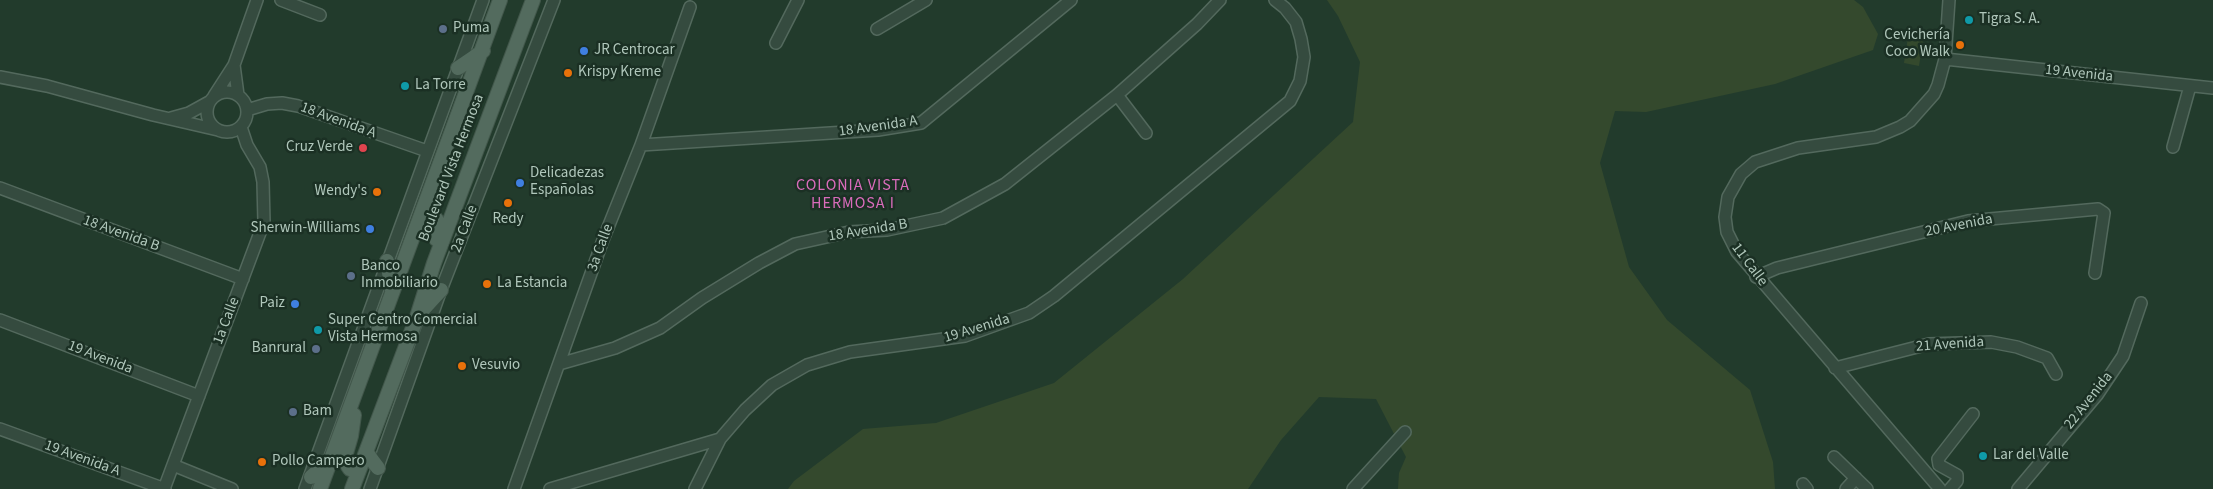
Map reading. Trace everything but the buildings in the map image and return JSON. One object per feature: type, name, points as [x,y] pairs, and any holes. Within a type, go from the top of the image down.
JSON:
[{"type":"main road","name":"Boulevard Vista Hermosa","points":[[320,489],[354,402],[500,0]]},
{"type":"main road","name":"Boulevard Vista Hermosa","points":[[352,489],[533,0]]},
{"type":"main road","points":[[458,68],[483,51]]},
{"type":"main road","points":[[408,249],[418,240],[426,221],[432,218],[438,221],[440,230],[425,271],[426,285]]},
{"type":"main road","points":[[387,261],[392,290],[391,298]]},
{"type":"main road","points":[[417,316],[441,290]]},
{"type":"main road","points":[[354,402],[354,421],[344,460],[350,469],[360,468]]},
{"type":"main road","points":[[366,452],[378,468]]},
{"type":"main road","points":[[308,483],[331,458]]},
{"type":"street","points":[[251,151],[212,126],[206,115],[211,99],[234,65],[257,0]]},
{"type":"street","points":[[281,0],[320,15]]},
{"type":"street","points":[[308,483],[427,150],[483,0]]},
{"type":"street","name":"2a Calle","points":[[370,489],[441,290],[554,0]]},
{"type":"street","points":[[776,43],[798,0]]},
{"type":"street","points":[[877,29],[926,0]]},
{"type":"street","name":"18 Avenida A","points":[[641,145],[878,130],[921,123],[1071,0]]},
{"type":"street","name":"18 Avenida B","points":[[560,364],[615,348],[660,328],[710,293],[795,244],[849,232],[887,230],[943,218],[1005,184],[1117,95],[1197,24],[1220,0]]},
{"type":"street","name":"19 Avenida","points":[[695,489],[720,439],[745,410],[772,385],[808,365],[850,352],[965,336],[1029,312],[1054,296],[1290,101],[1300,81],[1304,57],[1302,39],[1296,22],[1275,0]]},
{"type":"street","name":"11 Calle","points":[[1940,489],[1756,277],[1737,252],[1727,232],[1725,217],[1728,197],[1741,174],[1755,162],[1798,148],[1876,137],[1910,121],[1934,94],[1938,85],[1945,58],[1949,0]]},
{"type":"street","name":"3a Calle","points":[[514,489],[603,240],[641,145],[690,8]]},
{"type":"street","name":"19 Avenida","points":[[1945,58],[2213,88]]},
{"type":"street","points":[[234,65],[238,95]]},
{"type":"street","points":[[0,76],[47,86],[169,119],[221,131],[230,132],[241,127],[247,116],[247,110],[243,99],[226,91],[189,113],[169,119]]},
{"type":"street","points":[[2173,147],[2190,86]]},
{"type":"street","points":[[1117,95],[1146,134]]},
{"type":"street","name":"18 Avenida A","points":[[247,110],[267,104],[282,103],[298,106],[427,150]]},
{"type":"street","name":"1a Calle","points":[[164,489],[264,222],[263,182],[260,167],[245,139],[241,127]]},
{"type":"street","name":"18 Avenida B","points":[[0,188],[243,279]]},
{"type":"street","name":"20 Avenida","points":[[1756,277],[1777,268],[1968,221],[2098,209],[2104,213],[2095,273]]},
{"type":"street","name":"22 Avenida","points":[[2018,489],[2097,395],[2123,356],[2141,303]]},
{"type":"street","name":"19 Avenida","points":[[0,320],[199,396]]},
{"type":"street","name":"21 Avenida","points":[[1835,368],[1899,350],[1929,344],[1991,342],[2017,347],[2047,358],[2056,374]]},
{"type":"street","points":[[1950,489],[1957,481],[1957,476],[1939,465],[1938,459],[1973,414]]},
{"type":"street","name":"19 Avenida A","points":[[0,429],[164,489]]},
{"type":"street","points":[[1353,489],[1405,432]]},
{"type":"street","points":[[550,489],[720,439]]},
{"type":"street","points":[[1834,457],[1867,489]]},
{"type":"street","points":[[173,465],[232,489]]},
{"type":"street","points":[[1846,489],[1856,478]]},
{"type":"green space","points":[[1327,0],[1854,0],[1863,7],[1878,34],[1873,50],[1775,84],[1646,112],[1615,111],[1600,163],[1629,267],[1667,320],[1750,390],[1773,462],[1775,489],[1398,489],[1399,473],[1406,457],[1376,399],[1319,397],[1281,440],[1248,489],[788,489],[794,481],[863,429],[936,423],[1054,383],[1183,279],[1353,122],[1360,62],[1338,16]]},
{"type":"green space","points":[[1909,31],[1924,33],[1919,66],[1904,63]]},
{"type":"place","name":"Tigra S. A.","points":[[1969,20]]},
{"type":"place","name":"Puma","points":[[443,29]]},
{"type":"place","name":"Cevichería Coco Walk","points":[[1960,45]]},
{"type":"place","name":"JR Centrocar","points":[[584,51]]},
{"type":"place","name":"Krispy Kreme","points":[[568,73]]},
{"type":"place","name":"La Torre","points":[[405,86]]},
{"type":"place","name":"Cruz Verde","points":[[363,148]]},
{"type":"place","name":"Delicadezas Españolas","points":[[520,183]]},
{"type":"place","name":"Wendy's","points":[[377,192]]},
{"type":"place","name":"Redy","points":[[508,203]]},
{"type":"place","name":"Sherwin-Williams","points":[[370,229]]},
{"type":"place","name":"Banco Inmobiliario","points":[[351,276]]},
{"type":"place","name":"La Estancia","points":[[487,284]]},
{"type":"place","name":"Paiz","points":[[295,304]]},
{"type":"place","name":"Super Centro Comercial Vista Hermosa","points":[[318,330]]},
{"type":"place","name":"Banrural","points":[[316,349]]},
{"type":"place","name":"Vesuvio","points":[[462,366]]},
{"type":"place","name":"Bam","points":[[293,412]]},
{"type":"place","name":"Lar del Valle","points":[[1983,456]]},
{"type":"place","name":"Pollo Campero","points":[[262,462]]},
{"type":"district","name":"COLONIA VISTA HERMOSA I","points":[[853,195]]}]
